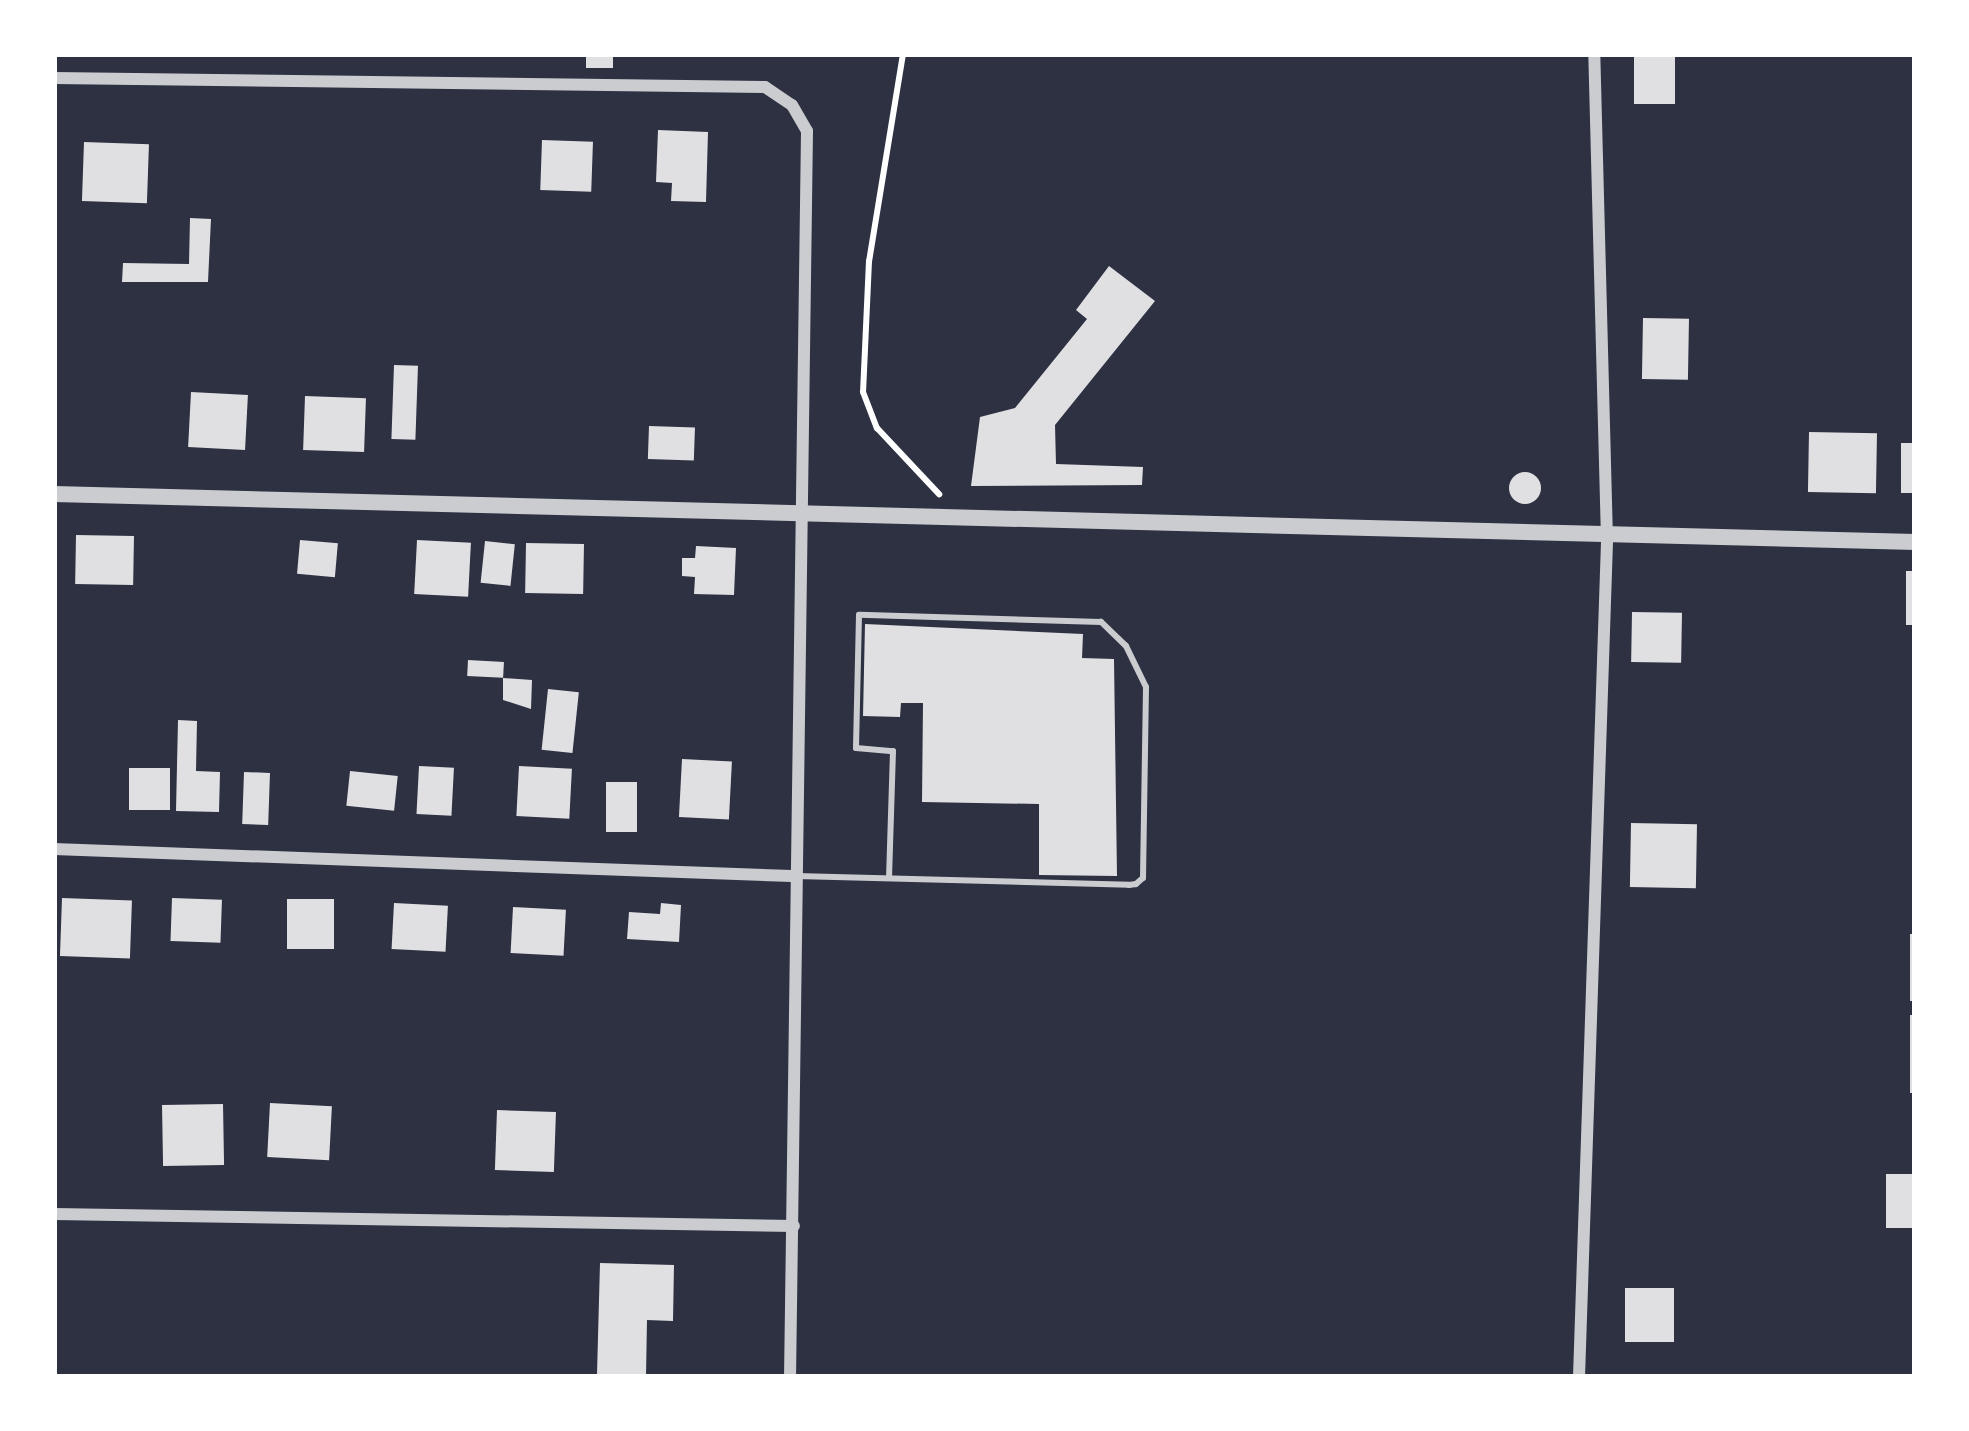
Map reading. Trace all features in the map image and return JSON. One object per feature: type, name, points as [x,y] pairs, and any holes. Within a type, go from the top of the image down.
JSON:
[{"type":"street","points":[[1579,1377],[1607,540],[1594,54]]},
{"type":"street","points":[[54,78],[765,87],[792,105],[807,131],[806,512],[792,876],[790,1377]]},
{"type":"street","points":[[54,494],[806,512],[1607,540],[1915,542]]},
{"type":"street","points":[[54,849],[792,876]]},
{"type":"street","points":[[54,1214],[794,1226]]},
{"type":"lane","points":[[792,876],[1129,884],[1143,878],[1150,717],[1126,646],[1101,622],[1053,616],[860,615],[856,748],[892,752],[889,878]]},
{"type":"path","points":[[902,54],[869,261],[863,392],[877,428],[963,518]]},
{"type":"building","points":[[586,54],[613,54],[613,68],[586,68]]},
{"type":"building","points":[[1634,54],[1675,54],[1675,104],[1634,104]]},
{"type":"building","points":[[658,130],[708,132],[706,202],[671,201],[672,183],[656,182]]},
{"type":"building","points":[[542,140],[593,142],[591,192],[540,190]]},
{"type":"building","points":[[84,142],[149,144],[147,203],[82,201]]},
{"type":"building","points":[[190,218],[211,219],[208,282],[122,282],[123,263],[189,264]]},
{"type":"building","points":[[1109,266],[1155,301],[1055,425],[1056,464],[1143,467],[1142,485],[971,486],[980,417],[1015,408],[1087,319],[1076,310]]},
{"type":"building","points":[[1643,318],[1689,319],[1688,380],[1642,379]]},
{"type":"building","points":[[394,365],[418,366],[415,440],[391,439]]},
{"type":"building","points":[[191,392],[248,395],[245,450],[188,447]]},
{"type":"building","points":[[305,396],[366,398],[364,452],[303,450]]},
{"type":"building","points":[[649,426],[695,428],[694,461],[648,459]]},
{"type":"building","points":[[1809,432],[1877,433],[1876,493],[1808,492]]},
{"type":"building","points":[[1901,443],[1915,443],[1915,493],[1901,493]]},
{"type":"building","points":[[1525,472],[1536,477],[1541,488],[1536,499],[1525,504],[1514,499],[1509,488],[1514,477]]},
{"type":"building","points":[[76,535],[134,536],[133,585],[75,584]]},
{"type":"building","points":[[300,540],[338,543],[335,577],[297,574]]},
{"type":"building","points":[[417,540],[471,543],[468,597],[414,594]]},
{"type":"building","points":[[485,541],[515,544],[510,586],[481,583]]},
{"type":"building","points":[[526,543],[584,544],[583,594],[525,593]]},
{"type":"building","points":[[696,546],[736,548],[734,595],[694,594],[695,577],[682,576],[682,558],[695,558]]},
{"type":"building","points":[[1906,571],[1915,571],[1915,625],[1906,625]]},
{"type":"building","points":[[1632,612],[1682,613],[1681,663],[1631,662]]},
{"type":"building","points":[[865,624],[1083,634],[1082,658],[1114,659],[1117,876],[1039,875],[1039,804],[922,802],[923,703],[901,703],[900,717],[863,716]]},
{"type":"building","points":[[468,660],[504,662],[503,678],[467,676]]},
{"type":"building","points":[[503,678],[532,680],[531,709],[503,700]]},
{"type":"building","points":[[548,689],[579,692],[572,753],[542,750]]},
{"type":"building","points":[[178,720],[197,721],[196,771],[220,772],[219,812],[176,811]]},
{"type":"building","points":[[682,759],[732,762],[729,820],[679,817]]},
{"type":"building","points":[[419,766],[454,768],[451,816],[416,814]]},
{"type":"building","points":[[519,766],[572,769],[569,819],[516,816]]},
{"type":"building","points":[[129,768],[170,768],[170,810],[129,810]]},
{"type":"building","points":[[350,771],[398,776],[394,811],[346,806]]},
{"type":"building","points":[[244,772],[270,773],[268,825],[242,824]]},
{"type":"building","points":[[606,782],[637,782],[637,832],[606,832]]},
{"type":"building","points":[[1631,823],[1697,824],[1696,888],[1630,887]]},
{"type":"building","points":[[62,898],[132,900],[130,958],[60,956]]},
{"type":"building","points":[[172,898],[222,900],[220,943],[170,941]]},
{"type":"building","points":[[287,899],[334,899],[334,949],[287,949]]},
{"type":"building","points":[[394,903],[448,906],[446,952],[392,949]]},
{"type":"building","points":[[661,903],[681,905],[679,942],[627,939],[629,912],[660,914]]},
{"type":"building","points":[[513,907],[566,910],[564,956],[511,953]]},
{"type":"building","points":[[1910,934],[1915,934],[1915,1001],[1910,1001]]},
{"type":"building","points":[[1910,1015],[1915,1015],[1915,1093],[1910,1093]]},
{"type":"building","points":[[270,1103],[332,1106],[329,1160],[267,1157]]},
{"type":"building","points":[[223,1104],[224,1165],[163,1166],[162,1105]]},
{"type":"building","points":[[497,1110],[556,1112],[554,1172],[495,1170]]},
{"type":"building","points":[[1886,1174],[1915,1174],[1915,1228],[1886,1228]]},
{"type":"building","points":[[600,1263],[674,1265],[673,1321],[647,1320],[646,1376],[597,1374]]},
{"type":"building","points":[[1625,1288],[1674,1288],[1674,1342],[1625,1342]]}]
